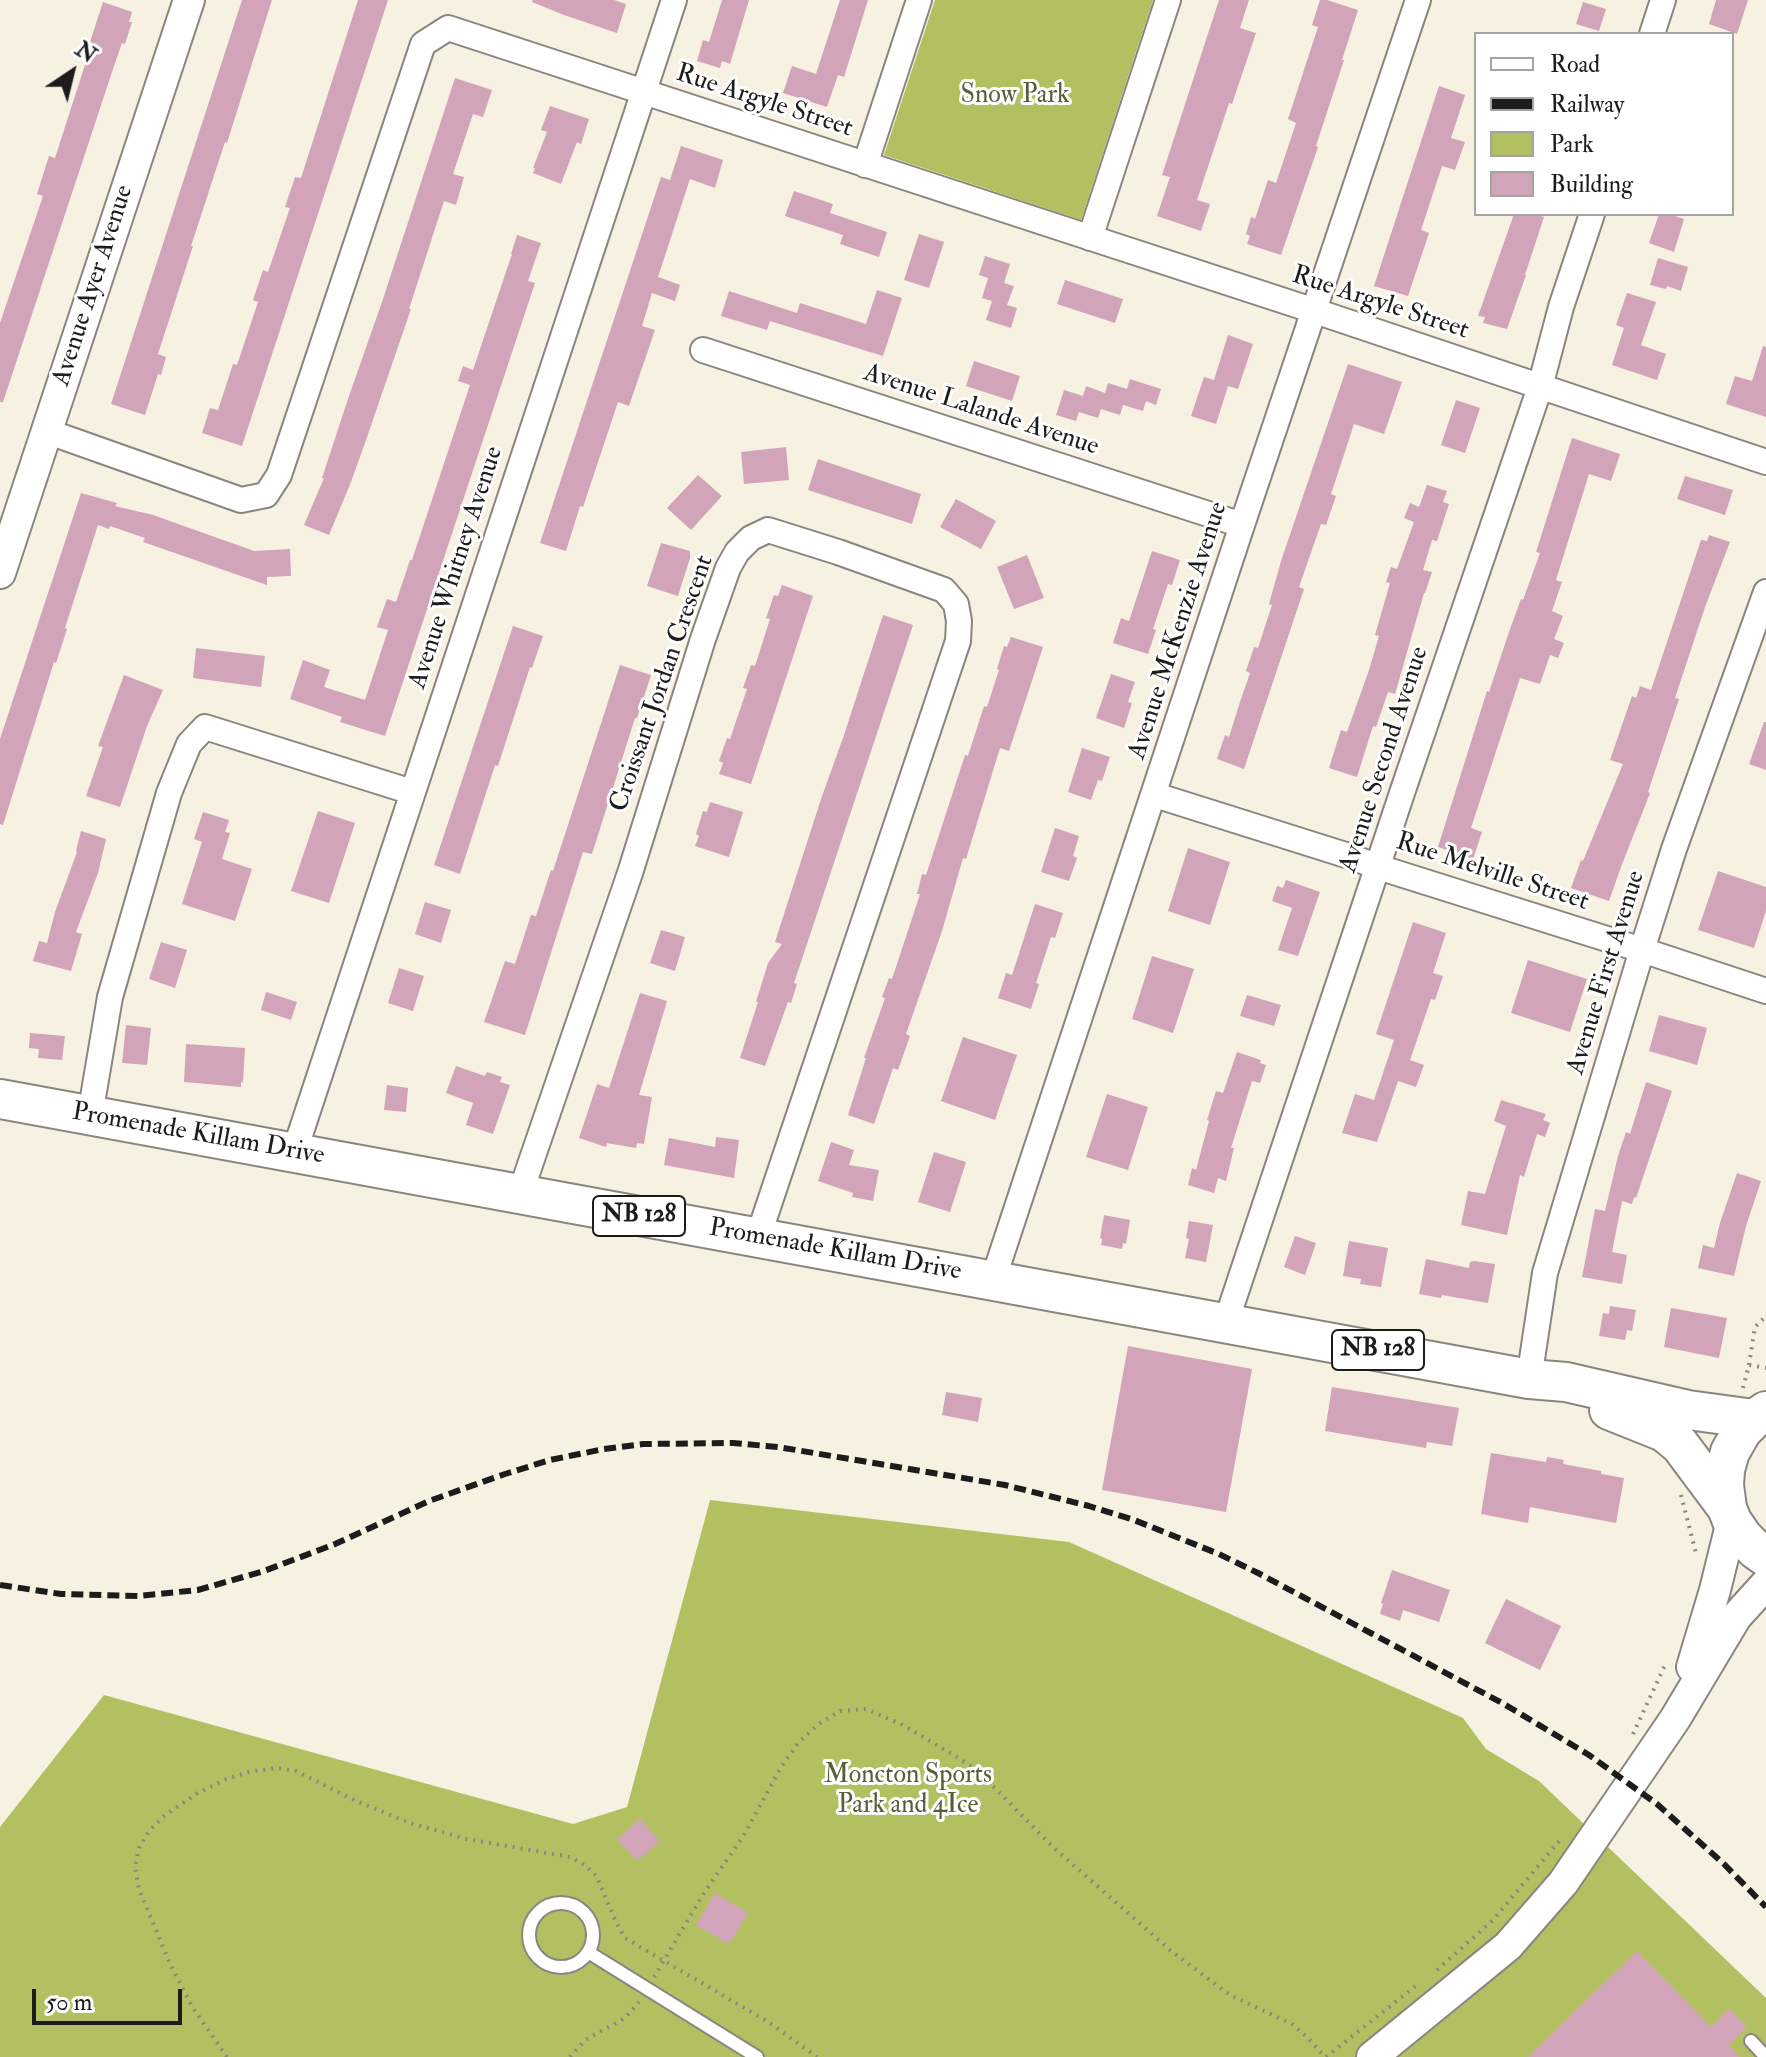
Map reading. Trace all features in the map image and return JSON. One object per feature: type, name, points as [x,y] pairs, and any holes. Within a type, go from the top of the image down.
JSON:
[{"type":"main road","name":"Promenade Killam Drive","points":[[0,1099],[1529,1379],[1566,1382],[1688,1410],[1757,1407]]},
{"type":"main road","name":"Promenade Killam Drive","points":[[1529,1379],[1664,1432],[1689,1455],[1743,1537],[1766,1557]]},
{"type":"main road","points":[[1730,1514],[1724,1485],[1725,1470],[1730,1452],[1757,1407]]},
{"type":"street","name":"Avenue Ayer Avenue","points":[[0,573],[189,0]]},
{"type":"street","name":"Avenue Whitney Avenue","points":[[294,1153],[674,0]]},
{"type":"street","points":[[865,165],[919,0]]},
{"type":"street","points":[[1090,238],[1168,0]]},
{"type":"street","name":"Avenue McKenzie Avenue","points":[[993,1280],[1418,0]]},
{"type":"street","points":[[1653,32],[1663,0]]},
{"type":"street","name":"Rue Argyle Street","points":[[46,431],[241,500],[266,495],[279,475],[423,44],[448,28],[1766,462]]},
{"type":"street","name":"Avenue Second Avenue","points":[[1226,1322],[1540,387],[1561,307],[1591,216]]},
{"type":"street","name":"Avenue Lalande Avenue","points":[[703,350],[1242,525]]},
{"type":"street","name":"Croissant Jordan Crescent","points":[[520,1194],[630,873],[728,568],[737,552],[751,538],[768,530],[944,590],[956,604],[959,621],[958,641],[758,1237]]},
{"type":"street","name":"Avenue First Avenue","points":[[1529,1379],[1545,1273],[1642,950],[1674,849],[1766,592]]},
{"type":"street","points":[[90,1115],[110,997],[169,793],[189,744],[205,727],[412,792]]},
{"type":"street","name":"Rue Melville Street","points":[[1155,795],[1766,991]]},
{"type":"street","points":[[1675,1719],[1715,1590],[1730,1514]]},
{"type":"street","points":[[1372,2057],[1508,1946],[1563,1883],[1675,1719],[1736,1617],[1766,1584]]},
{"type":"lane","points":[[551,1904],[573,1905],[587,1915],[592,1925],[593,1942],[588,1952],[580,1962],[570,1966],[556,1968],[542,1962],[531,1947],[528,1936],[534,1916],[551,1904]]},
{"type":"lane","points":[[588,1952],[757,2057]]},
{"type":"lane","points":[[1751,2041],[1766,2057]]},
{"type":"path","points":[[1757,1407],[1745,1383],[1755,1327],[1766,1316]]},
{"type":"path","points":[[1749,1365],[1766,1368]]},
{"type":"path","points":[[1681,1495],[1697,1555],[1696,1565]]},
{"type":"path","points":[[1627,1746],[1671,1653]]},
{"type":"path","points":[[570,2057],[585,2040],[625,2018],[647,1990],[704,1893],[744,1835],[781,1767],[799,1742],[820,1723],[840,1711],[866,1709],[901,1724],[959,1758],[980,1773],[1053,1847],[1170,1950],[1230,1995],[1292,2024],[1325,2057],[1418,1985]]},
{"type":"path","points":[[227,2057],[193,2008],[170,1964],[139,1889],[135,1867],[139,1848],[149,1831],[164,1816],[196,1794],[226,1779],[277,1768],[296,1771],[410,1823],[467,1839],[570,1857],[585,1865],[597,1877],[625,1938],[770,2023],[817,2057]]},
{"type":"path","points":[[1430,1976],[1493,1920],[1561,1838]]},
{"type":"green space","name":"Snow Park","points":[[935,0],[1153,0],[1081,220],[884,155]]},
{"type":"green space","name":"Moncton Sports Park and 4Ice","points":[[710,1500],[1069,1542],[1463,1718],[1486,1749],[1539,1781],[1766,1998],[1766,2057],[0,2057],[0,1827],[104,1695],[573,1824],[627,1807]]},
{"type":"building","points":[[242,0],[272,0],[191,246],[158,354],[166,357],[145,415],[111,404]]},
{"type":"building","points":[[358,0],[388,0],[242,446],[202,433],[210,408],[218,410],[233,364],[237,365],[258,302],[253,300],[263,270],[268,272],[290,208],[285,207],[295,177],[301,178]]},
{"type":"building","points":[[533,0],[614,0],[626,4],[617,33],[564,15]]},
{"type":"building","points":[[722,0],[749,0],[730,64],[722,61],[720,68],[697,61],[703,40],[709,42]]},
{"type":"building","points":[[840,0],[868,0],[844,77],[838,75],[827,107],[783,93],[792,66],[816,74]]},
{"type":"building","points":[[1219,0],[1249,0],[1240,28],[1256,33],[1197,200],[1210,204],[1201,231],[1157,216],[1170,177],[1162,175]]},
{"type":"building","points":[[1320,0],[1358,10],[1318,147],[1281,255],[1247,244],[1250,236],[1246,234],[1251,217],[1255,219],[1268,180],[1276,183],[1296,123],[1288,119],[1318,27],[1312,25]]},
{"type":"building","points":[[1716,0],[1748,0],[1737,34],[1709,24]]},
{"type":"building","points":[[103,2],[132,12],[129,22],[132,22],[114,66],[3,402],[0,402],[0,323],[43,196],[37,194],[49,156],[55,158]]},
{"type":"building","points":[[1583,2],[1606,9],[1599,31],[1576,24]]},
{"type":"building","points":[[455,78],[492,90],[483,117],[473,114],[453,174],[464,177],[456,205],[444,201],[366,440],[329,535],[304,525],[324,478]]},
{"type":"building","points":[[1439,86],[1465,95],[1451,138],[1465,142],[1455,170],[1442,166],[1421,230],[1429,233],[1408,296],[1374,286]]},
{"type":"building","points":[[550,106],[589,119],[581,144],[577,142],[561,184],[533,173],[547,132],[541,130]]},
{"type":"building","points":[[681,146],[723,160],[715,188],[690,179],[658,277],[680,285],[675,301],[652,293],[642,326],[655,330],[629,406],[618,402],[566,551],[540,543],[661,177],[670,180]]},
{"type":"building","points":[[794,191],[833,204],[830,213],[887,232],[879,257],[840,244],[843,235],[785,216]]},
{"type":"building","points":[[1513,216],[1544,217],[1507,329],[1483,323],[1485,317],[1478,316]]},
{"type":"building","points":[[1658,216],[1684,219],[1674,252],[1649,243]]},
{"type":"building","points":[[919,234],[944,242],[929,288],[904,280]]},
{"type":"building","points":[[517,235],[541,243],[528,281],[535,283],[385,736],[340,722],[342,717],[290,699],[303,660],[330,670],[324,687],[365,700],[388,630],[377,627],[387,599],[396,602],[412,560],[470,385],[458,381],[463,366],[473,370]]},
{"type":"building","points":[[985,256],[1010,264],[1004,283],[1014,286],[1007,305],[1017,308],[1011,328],[986,320],[992,301],[982,298],[988,278],[979,275]]},
{"type":"building","points":[[1658,258],[1688,267],[1681,291],[1650,285]]},
{"type":"building","points":[[1065,280],[1123,299],[1115,323],[1057,304]]},
{"type":"building","points":[[877,290],[902,298],[883,356],[770,321],[767,330],[721,316],[729,291],[797,313],[800,303],[866,324]]},
{"type":"building","points":[[1627,293],[1656,302],[1641,345],[1666,354],[1657,380],[1612,365],[1624,328],[1616,325]]},
{"type":"building","points":[[1228,335],[1253,344],[1238,389],[1228,386],[1216,424],[1191,416],[1204,377],[1214,380]]},
{"type":"building","points":[[1763,346],[1766,347],[1766,417],[1726,404],[1735,376],[1752,381]]},
{"type":"building","points":[[974,361],[1020,376],[1012,401],[966,386]]},
{"type":"building","points":[[1348,364],[1402,382],[1384,434],[1354,424],[1331,494],[1336,496],[1326,525],[1321,524],[1299,587],[1304,589],[1244,769],[1217,759],[1225,735],[1229,737],[1250,673],[1246,671],[1254,647],[1258,648],[1272,605],[1269,604],[1281,561]]},
{"type":"building","points":[[1130,379],[1161,389],[1156,405],[1146,401],[1143,411],[1123,405],[1120,415],[1101,409],[1098,418],[1079,412],[1076,421],[1056,415],[1064,390],[1083,396],[1086,386],[1105,393],[1108,383],[1127,389]]},
{"type":"building","points":[[1456,400],[1480,408],[1465,453],[1441,445]]},
{"type":"building","points":[[1572,438],[1620,454],[1611,481],[1589,474],[1556,580],[1562,582],[1552,611],[1563,616],[1554,639],[1564,643],[1558,658],[1550,655],[1540,684],[1520,678],[1471,828],[1482,832],[1473,859],[1438,847],[1487,691],[1540,553],[1536,552]]},
{"type":"building","points":[[786,447],[789,480],[744,484],[741,452]]},
{"type":"building","points":[[818,459],[921,494],[912,524],[808,490]]},
{"type":"building","points":[[698,475],[722,496],[691,530],[667,508]]},
{"type":"building","points":[[1685,476],[1733,490],[1725,515],[1677,499]]},
{"type":"building","points":[[1427,485],[1447,491],[1443,502],[1449,504],[1437,541],[1432,540],[1423,570],[1432,572],[1395,694],[1388,692],[1376,727],[1373,726],[1357,777],[1329,768],[1341,730],[1347,732],[1369,670],[1379,636],[1375,635],[1390,583],[1386,582],[1391,567],[1397,569],[1414,522],[1404,518],[1410,503],[1419,507]]},
{"type":"building","points":[[81,493],[254,551],[290,549],[291,576],[267,577],[267,585],[143,542],[145,538],[98,525],[3,825],[0,824],[0,739]]},
{"type":"building","points":[[956,499],[996,521],[981,549],[940,527]]},
{"type":"building","points":[[1709,535],[1730,542],[1675,698],[1679,699],[1650,793],[1609,901],[1571,888],[1623,764],[1610,760],[1632,696],[1636,698],[1640,686],[1651,690],[1701,540],[1707,541]]},
{"type":"building","points":[[661,543],[690,551],[678,596],[647,586]]},
{"type":"building","points":[[1152,551],[1180,560],[1172,585],[1168,584],[1148,654],[1113,643],[1121,618],[1129,621]]},
{"type":"building","points":[[1027,555],[1044,598],[1014,609],[997,567]]},
{"type":"building","points":[[782,585],[813,596],[751,784],[719,774],[723,763],[719,761],[747,689],[743,688],[751,665],[755,666],[774,595],[778,596]]},
{"type":"building","points":[[883,615],[913,625],[794,983],[797,984],[791,1003],[788,1002],[765,1066],[740,1058],[768,963],[782,944],[775,942]]},
{"type":"building","points":[[513,626],[543,636],[498,766],[495,765],[460,874],[434,865]]},
{"type":"building","points":[[1011,637],[1043,647],[1009,751],[1000,748],[906,1034],[910,1036],[898,1070],[893,1068],[874,1124],[848,1115],[864,1058],[885,998],[882,997],[889,978],[892,979],[920,894],[917,894],[922,874],[926,875],[965,755],[968,756],[984,706],[987,707],[1004,646],[1007,647]]},
{"type":"building","points":[[196,648],[265,656],[261,687],[193,678]]},
{"type":"building","points":[[620,665],[651,675],[592,854],[583,852],[525,1035],[484,1022],[505,961],[515,964],[531,915],[536,916]]},
{"type":"building","points":[[1111,674],[1135,682],[1124,728],[1096,718]]},
{"type":"building","points":[[124,675],[163,690],[147,726],[120,807],[86,796],[103,747],[98,746]]},
{"type":"building","points":[[1766,722],[1766,770],[1749,764]]},
{"type":"building","points":[[1082,748],[1110,757],[1091,800],[1068,792]]},
{"type":"building","points":[[710,802],[743,812],[729,857],[695,846],[703,811],[707,812]]},
{"type":"building","points":[[318,811],[355,823],[329,903],[291,891]]},
{"type":"building","points":[[203,812],[229,820],[225,832],[230,833],[222,859],[252,869],[235,921],[182,904],[202,842],[194,839]]},
{"type":"building","points":[[1055,828],[1079,836],[1073,856],[1077,858],[1069,881],[1041,872]]},
{"type":"building","points":[[81,831],[106,839],[98,873],[76,932],[82,934],[71,971],[33,961],[39,941],[47,943]]},
{"type":"building","points":[[1188,848],[1230,862],[1210,925],[1168,911]]},
{"type":"building","points":[[1718,871],[1766,887],[1766,911],[1754,948],[1698,930]]},
{"type":"building","points":[[1286,880],[1320,892],[1298,956],[1278,950],[1292,908],[1272,901],[1277,886],[1283,888]]},
{"type":"building","points":[[425,902],[451,910],[441,943],[415,934]]},
{"type":"building","points":[[1035,904],[1063,913],[1055,938],[1051,937],[1031,1009],[998,998],[1006,973],[1012,975]]},
{"type":"building","points":[[1413,922],[1446,933],[1433,973],[1443,976],[1435,1000],[1431,999],[1410,1060],[1424,1065],[1416,1087],[1398,1081],[1377,1142],[1342,1133],[1355,1094],[1374,1100],[1394,1040],[1376,1034]]},
{"type":"building","points":[[661,930],[685,937],[675,971],[650,963]]},
{"type":"building","points":[[161,942],[187,950],[175,988],[149,979]]},
{"type":"building","points":[[1152,956],[1194,969],[1173,1033],[1132,1019]]},
{"type":"building","points":[[1528,960],[1587,979],[1570,1032],[1511,1013]]},
{"type":"building","points":[[399,968],[424,976],[413,1011],[388,1003]]},
{"type":"building","points":[[266,992],[297,1002],[291,1020],[261,1010]]},
{"type":"building","points":[[640,993],[667,1001],[639,1095],[652,1097],[644,1144],[637,1143],[636,1148],[607,1143],[606,1147],[579,1138],[597,1084],[609,1088]]},
{"type":"building","points":[[1247,995],[1281,1005],[1274,1026],[1240,1016]]},
{"type":"building","points":[[1659,1015],[1707,1028],[1697,1065],[1649,1051]]},
{"type":"building","points":[[126,1025],[151,1028],[147,1065],[122,1063]]},
{"type":"building","points":[[30,1033],[65,1036],[62,1060],[38,1058],[39,1049],[29,1048]]},
{"type":"building","points":[[963,1037],[1017,1055],[995,1120],[941,1101]]},
{"type":"building","points":[[186,1044],[245,1048],[241,1087],[184,1082]]},
{"type":"building","points":[[1237,1052],[1261,1060],[1260,1063],[1266,1065],[1260,1083],[1252,1081],[1231,1148],[1234,1148],[1226,1181],[1218,1178],[1214,1193],[1188,1185],[1192,1168],[1196,1170],[1216,1091],[1223,1093]]},
{"type":"building","points":[[456,1066],[485,1076],[487,1072],[502,1077],[500,1082],[510,1085],[493,1134],[466,1125],[473,1103],[446,1093]]},
{"type":"building","points":[[1646,1082],[1672,1091],[1636,1198],[1632,1204],[1622,1201],[1612,1252],[1627,1255],[1622,1284],[1582,1277],[1595,1209],[1605,1211],[1618,1156],[1626,1132],[1630,1134]]},
{"type":"building","points":[[387,1085],[408,1088],[406,1112],[384,1110]]},
{"type":"building","points":[[1107,1094],[1148,1107],[1128,1170],[1086,1157]]},
{"type":"building","points":[[1501,1100],[1546,1114],[1543,1120],[1550,1123],[1545,1137],[1537,1134],[1524,1177],[1520,1175],[1507,1235],[1461,1225],[1468,1191],[1485,1194],[1506,1126],[1494,1121]]},
{"type":"building","points":[[716,1137],[739,1140],[734,1178],[664,1165],[669,1138],[715,1147]]},
{"type":"building","points":[[831,1142],[854,1150],[849,1165],[879,1170],[873,1201],[852,1197],[853,1193],[818,1181]]},
{"type":"building","points":[[934,1152],[966,1162],[950,1212],[918,1202]]},
{"type":"building","points":[[1737,1173],[1761,1181],[1734,1276],[1698,1268],[1703,1245],[1714,1248]]},
{"type":"building","points":[[1104,1215],[1130,1220],[1126,1244],[1123,1243],[1122,1249],[1101,1245]]},
{"type":"building","points":[[1189,1221],[1213,1225],[1206,1262],[1185,1258]]},
{"type":"building","points":[[1295,1236],[1316,1243],[1305,1275],[1284,1267]]},
{"type":"building","points":[[1349,1241],[1388,1248],[1381,1287],[1360,1284],[1361,1279],[1343,1276]]},
{"type":"building","points":[[1426,1259],[1469,1268],[1470,1262],[1474,1261],[1495,1264],[1488,1303],[1419,1294]]},
{"type":"building","points":[[1610,1306],[1636,1310],[1632,1331],[1627,1330],[1625,1340],[1599,1336],[1603,1313],[1609,1314]]},
{"type":"building","points":[[1671,1308],[1727,1318],[1719,1358],[1664,1347]]},
{"type":"building","points":[[1128,1346],[1252,1369],[1226,1512],[1102,1490]]},
{"type":"building","points":[[1332,1387],[1459,1408],[1452,1446],[1427,1442],[1426,1448],[1325,1431]]},
{"type":"building","points":[[946,1392],[982,1398],[978,1422],[942,1415]]},
{"type":"building","points":[[1491,1453],[1546,1462],[1547,1457],[1564,1460],[1563,1464],[1624,1478],[1616,1523],[1530,1507],[1528,1523],[1481,1514]]},
{"type":"building","points":[[1392,1570],[1450,1590],[1439,1622],[1403,1610],[1400,1621],[1380,1614]]},
{"type":"building","points":[[1506,1599],[1561,1626],[1540,1670],[1485,1643]]},
{"type":"building","points":[[640,1819],[660,1841],[637,1861],[617,1839]]},
{"type":"building","points":[[715,1893],[748,1913],[729,1944],[696,1925]]},
{"type":"building","points":[[1637,1951],[1711,2027],[1729,2009],[1747,2027],[1729,2045],[1740,2057],[1528,2057]]},
{"type":"railway","points":[[0,1585],[61,1594],[138,1596],[198,1590],[264,1571],[335,1544],[429,1501],[505,1474],[550,1460],[643,1444],[733,1443],[778,1447],[1005,1485],[1134,1520],[1219,1554],[1504,1704],[1589,1755],[1657,1804],[1724,1864],[1766,1907]]}]
